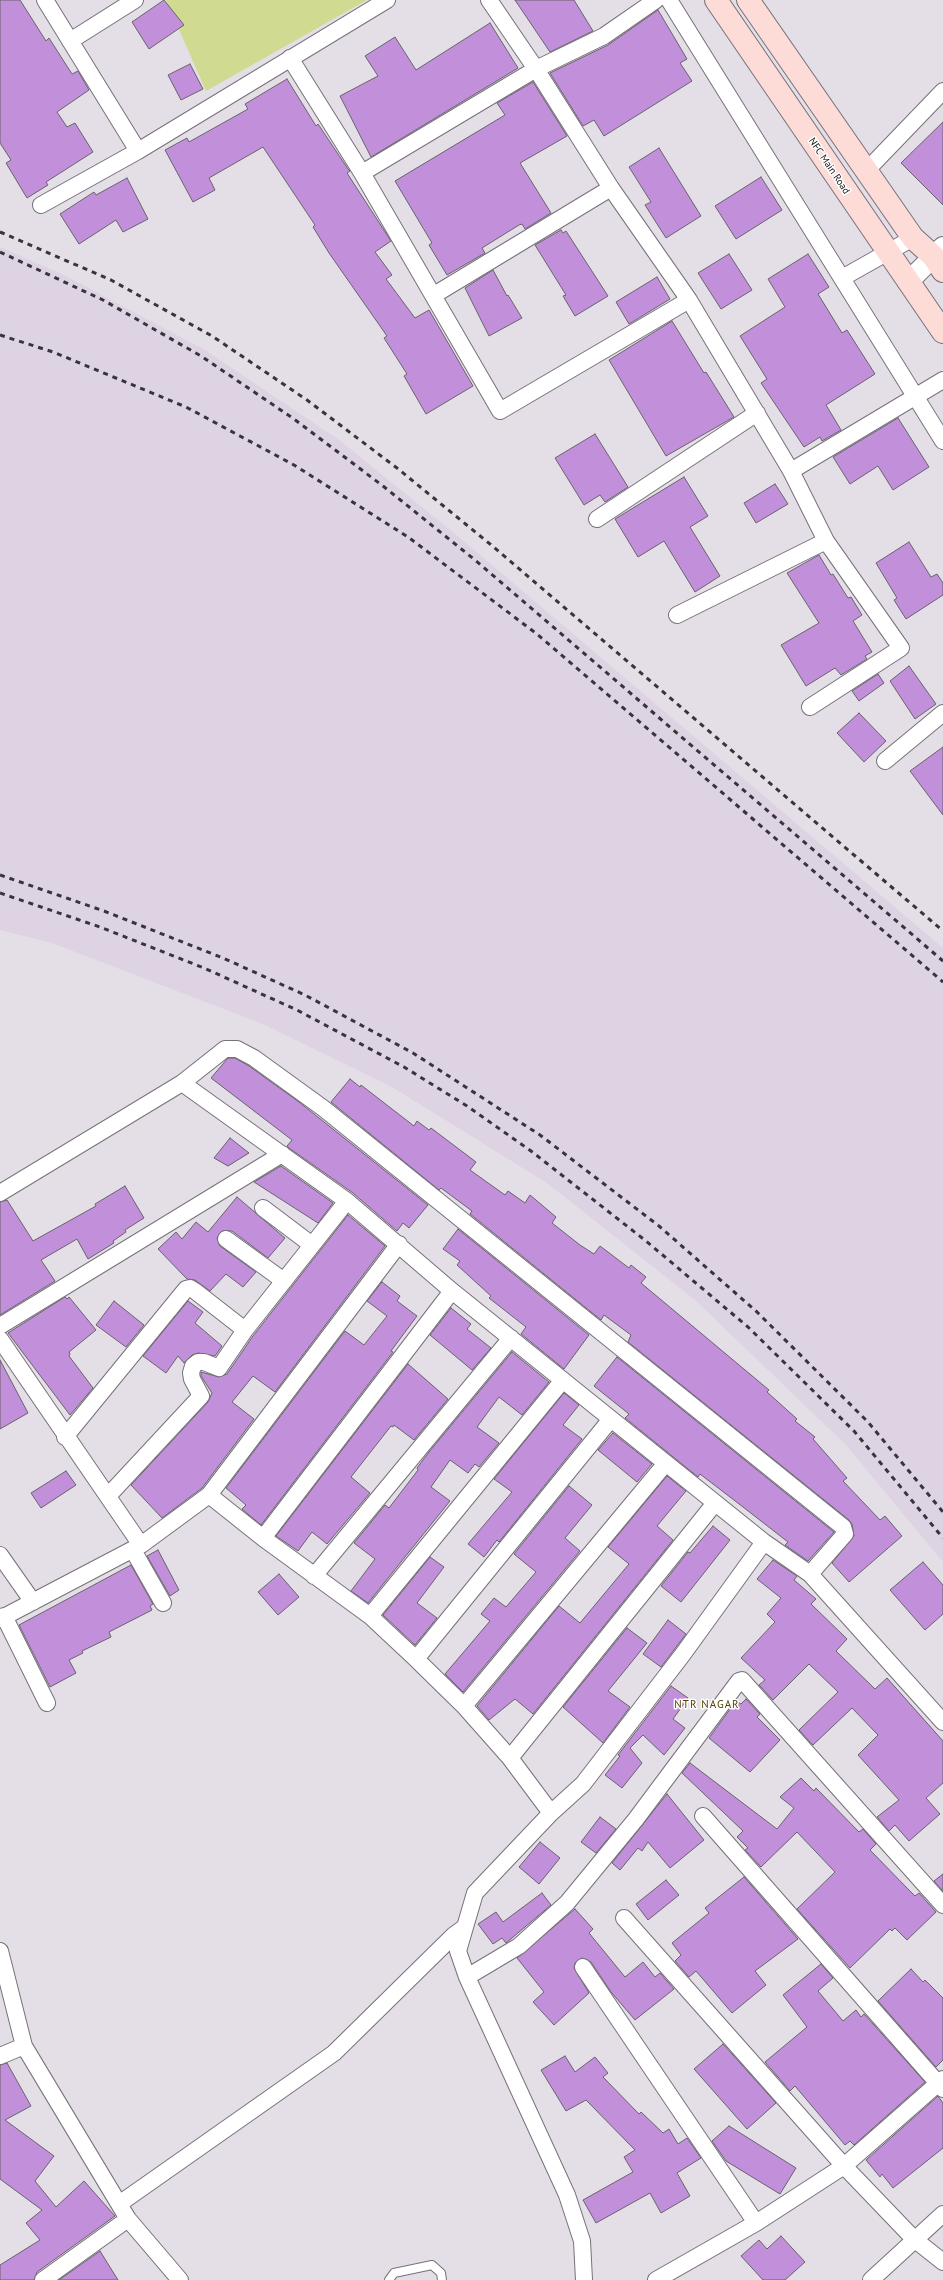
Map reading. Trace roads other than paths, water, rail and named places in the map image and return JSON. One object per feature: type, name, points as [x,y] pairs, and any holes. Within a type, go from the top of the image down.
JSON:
[{"type":"main road","name":"NFC Main Road","points":[[716,0],[943,332]]},
{"type":"main road","points":[[748,0],[913,238],[940,258]]},
{"type":"street","points":[[45,0],[138,151]]},
{"type":"street","points":[[70,41],[135,0]]},
{"type":"street","points":[[42,205],[138,151],[387,0]]},
{"type":"street","points":[[489,0],[536,69],[610,188],[689,300],[791,471],[826,541],[901,648],[810,708]]},
{"type":"street","points":[[362,173],[536,69],[604,36],[656,0]]},
{"type":"street","points":[[669,0],[943,441]]},
{"type":"street","points":[[290,58],[362,173],[500,411],[689,300]]},
{"type":"street","points":[[866,170],[943,90]]},
{"type":"street","points":[[434,295],[610,188]]},
{"type":"street","points":[[842,278],[913,238]]},
{"type":"street","points":[[908,282],[940,258]]},
{"type":"street","points":[[791,471],[943,380]]},
{"type":"street","points":[[597,519],[757,413]]},
{"type":"street","points":[[677,615],[826,541]]},
{"type":"street","points":[[885,760],[943,713]]},
{"type":"street","points":[[0,1193],[182,1083],[225,1049],[237,1049],[254,1058],[323,1108],[843,1527],[845,1534],[810,1574]]},
{"type":"street","points":[[182,1083],[347,1200],[452,1291],[764,1542],[810,1574],[943,1722]]},
{"type":"street","points":[[0,1326],[282,1154]]},
{"type":"street","points":[[108,1496],[202,1396],[192,1379],[191,1373],[193,1366],[198,1362],[204,1362],[218,1368],[245,1330],[347,1200]]},
{"type":"street","points":[[263,1208],[312,1245]]},
{"type":"street","points":[[226,1239],[284,1281]]},
{"type":"street","points":[[47,1703],[2,1618],[137,1547],[209,1495],[399,1244]]},
{"type":"street","points":[[65,1436],[186,1289],[190,1288],[195,1291],[245,1330]]},
{"type":"street","points":[[263,1538],[452,1291]]},
{"type":"street","points":[[314,1576],[511,1338]]},
{"type":"street","points":[[0,1339],[65,1436],[108,1496],[137,1547],[163,1603]]},
{"type":"street","points":[[370,1616],[563,1380]]},
{"type":"street","points":[[416,1659],[611,1418]]},
{"type":"street","points":[[464,1706],[666,1463]]},
{"type":"street","points":[[209,1495],[263,1538],[370,1616],[464,1706],[510,1758],[551,1813]]},
{"type":"street","points":[[510,1758],[715,1503]]},
{"type":"street","points":[[584,2280],[582,2241],[567,2195],[467,1977],[458,1951],[475,1893],[551,1813],[583,1784],[683,1654],[764,1542]]},
{"type":"street","points":[[0,1555],[33,1602]]},
{"type":"street","points":[[467,1977],[519,1946],[567,1902],[636,1819],[739,1681],[742,1680],[943,1905]]},
{"type":"street","points":[[656,2280],[756,2223],[844,2166],[941,2084],[703,1816]]},
{"type":"street","points":[[624,1918],[844,2166],[914,2239],[943,2262]]},
{"type":"street","points":[[120,2204],[334,2053],[454,1935],[465,1927]]},
{"type":"street","points":[[0,1951],[24,2046],[128,2218],[180,2280]]},
{"type":"street","points":[[583,1967],[756,2223]]},
{"type":"street","points":[[0,2056],[24,2046]]},
{"type":"street","points":[[871,2280],[943,2214]]},
{"type":"street","points":[[43,2280],[128,2218]]},
{"type":"lane","points":[[389,2280],[394,2272],[432,2265],[440,2273],[442,2280]]},
{"type":"railway","points":[[0,232],[111,280],[212,336],[307,400],[397,468],[490,544],[943,931]]},
{"type":"railway","points":[[0,252],[103,300],[201,356],[294,419],[383,486],[475,560],[943,961]]},
{"type":"railway","points":[[0,335],[53,352],[186,407],[294,465],[408,537],[537,634],[943,982]]},
{"type":"railway","points":[[0,875],[104,911],[223,958],[305,995],[413,1053],[540,1135],[659,1226],[757,1312],[868,1422],[943,1512]]},
{"type":"railway","points":[[0,893],[100,927],[204,968],[297,1010],[404,1067],[467,1106],[531,1151],[646,1241],[748,1327],[854,1431],[943,1538]]},
{"type":"district","name":"NTR NAGAR","points":[[707,1705]]}]
